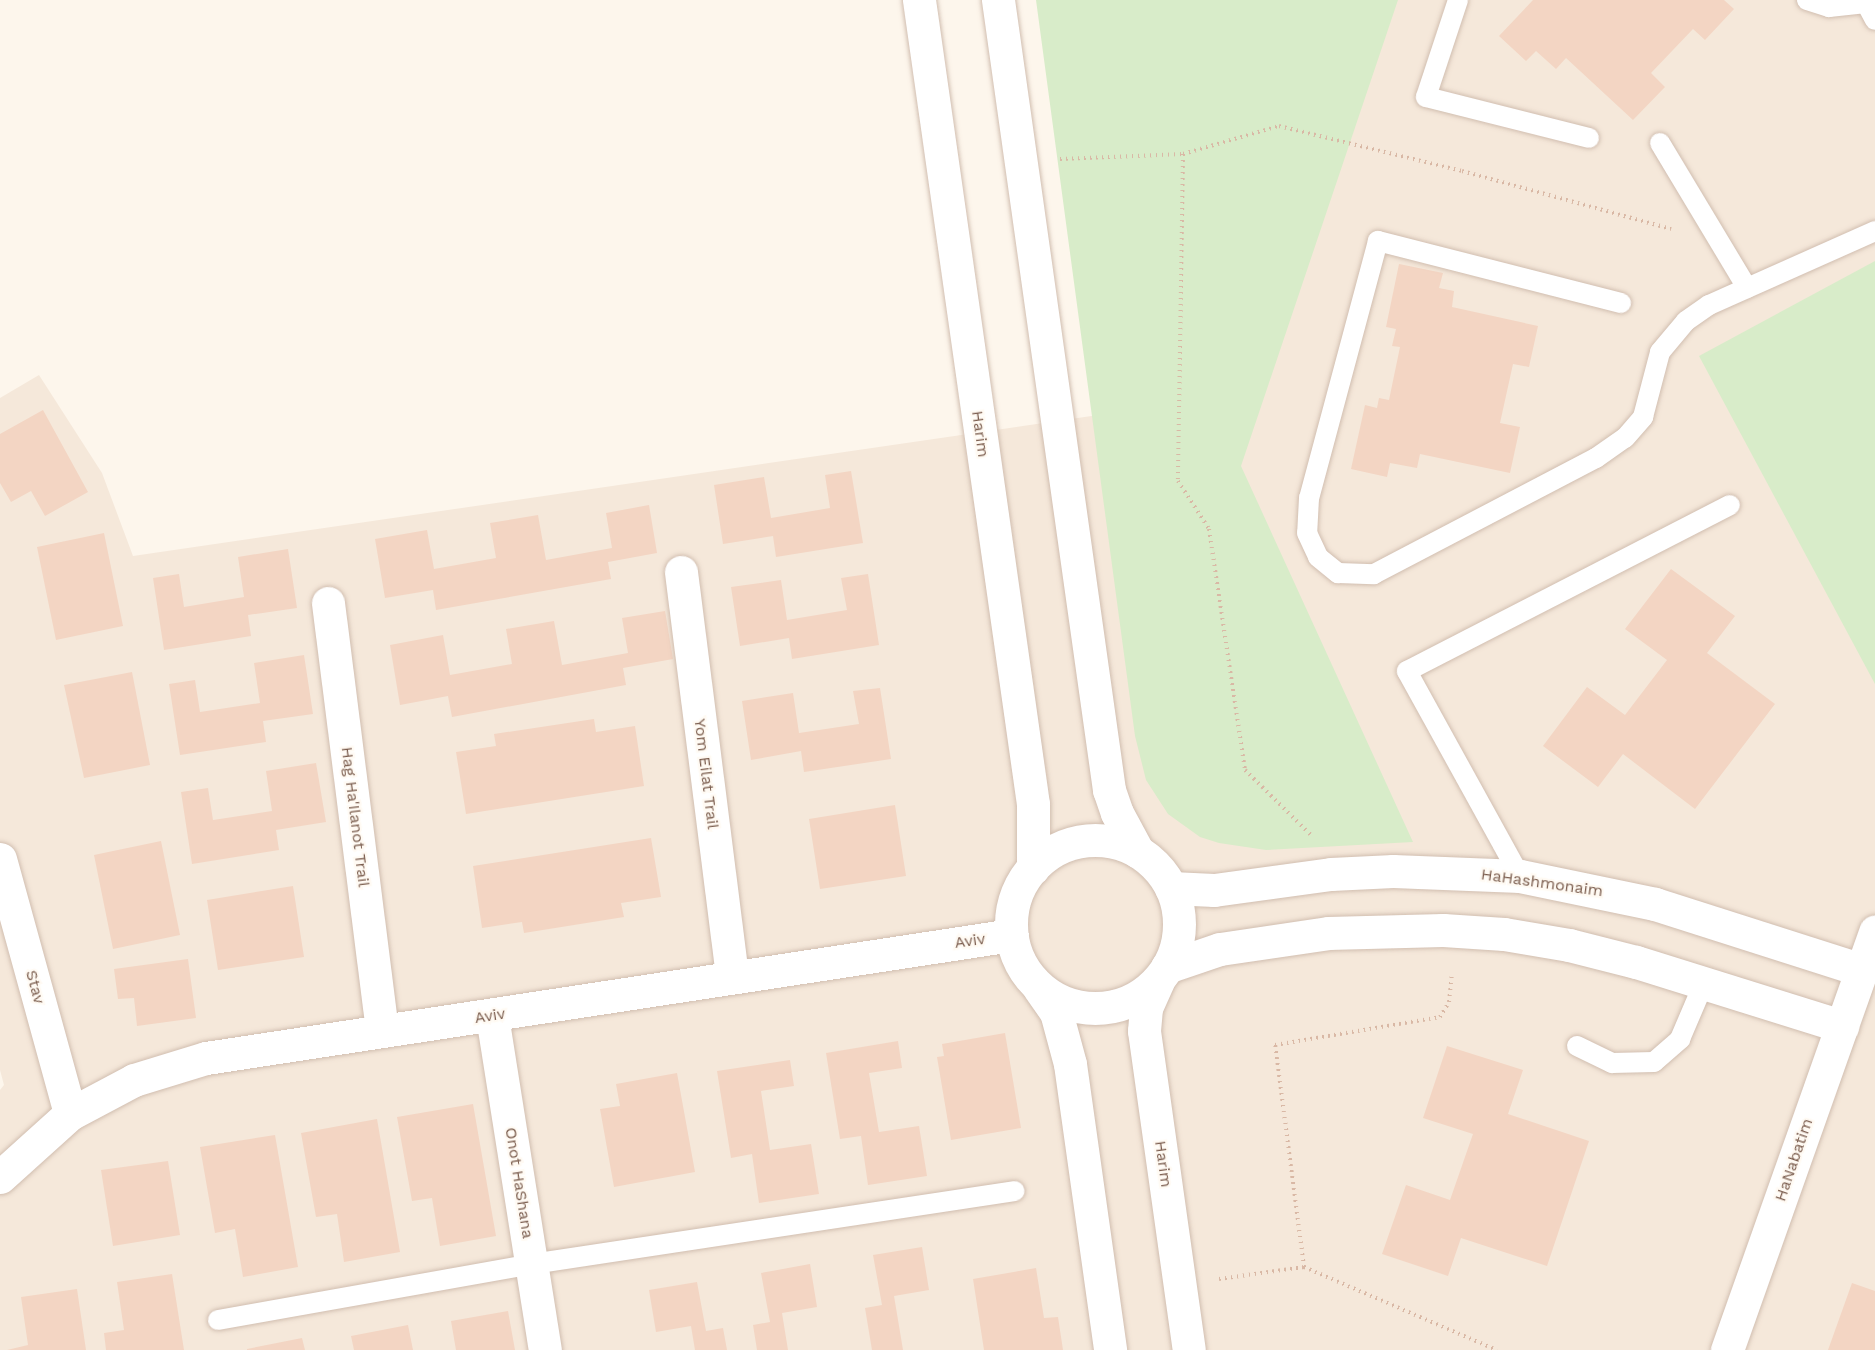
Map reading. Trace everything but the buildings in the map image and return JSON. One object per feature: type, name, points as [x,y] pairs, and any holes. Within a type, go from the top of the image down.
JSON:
[{"type":"street","name":"Harim","points":[[919,0],[1033,804],[1033,868]]},
{"type":"street","points":[[998,0],[1109,790],[1116,813],[1138,852],[1163,874],[1177,904],[1179,937],[1162,974]]},
{"type":"street","name":"Yom Eilat Trail","points":[[681,572],[732,975]]},
{"type":"street","name":"Hag Ha'Ilanot Trail","points":[[328,603],[382,1031]]},
{"type":"street","points":[[1110,1350],[1070,1065],[1056,1012],[1019,960],[1012,935],[1016,896],[1033,868],[1045,857],[1074,842],[1108,841],[1138,852]]},
{"type":"street","name":"Stav","points":[[0,859],[70,1114]]},
{"type":"street","name":"HaHashmonaim","points":[[1171,888],[1214,890],[1348,873],[1455,872],[1520,876],[1655,904],[1862,969]]},
{"type":"street","points":[[1038,986],[1066,1003],[1099,1008],[1131,1000],[1162,974],[1220,949],[1274,939],[1385,929],[1456,930],[1569,945],[1842,1026]]},
{"type":"street","points":[[1862,969],[1875,931]]},
{"type":"street","name":"Aviv","points":[[0,1177],[70,1114],[134,1080],[206,1058],[492,1016],[732,975],[1012,935]]},
{"type":"street","name":"HaNabatim","points":[[1727,1350],[1862,969]]},
{"type":"street","name":"Harim","points":[[1162,974],[1146,1008],[1144,1031],[1189,1350]]},
{"type":"street","name":"Onot HaShana","points":[[492,1016],[545,1350]]},
{"type":"lane","points":[[1458,0],[1426,97],[1589,138]]},
{"type":"lane","points":[[1807,0],[1829,7],[1866,3],[1875,20]]},
{"type":"lane","points":[[1660,143],[1747,288]]},
{"type":"lane","points":[[1621,303],[1378,241],[1309,498],[1307,533],[1318,557],[1338,573],[1374,574],[1607,452],[1632,432],[1646,411],[1655,363],[1671,334],[1709,305],[1875,231]]},
{"type":"lane","points":[[1520,876],[1407,671],[1730,505]]},
{"type":"lane","points":[[1577,1046],[1612,1063],[1654,1062],[1680,1039],[1703,985]]},
{"type":"lane","points":[[218,1320],[532,1264],[1015,1191]]},
{"type":"path","points":[[1020,161],[1183,154],[1280,126],[1462,171],[1720,243]]},
{"type":"path","points":[[1183,154],[1178,481],[1209,529],[1245,770],[1348,873]]},
{"type":"path","points":[[1304,1267],[1275,1044],[1440,1017],[1449,1002],[1456,930]]},
{"type":"path","points":[[1180,1285],[1304,1267],[1497,1350]]},
{"type":"shaded area","points":[[1060,0],[1875,0],[1875,1350],[0,1350],[0,1090],[4,1085],[0,1070],[0,398],[39,375],[102,473],[133,556],[1112,413]]},
{"type":"green space","points":[[1036,0],[1398,0],[1241,466],[1413,842],[1266,850],[1219,843],[1200,837],[1168,814],[1146,780],[1135,736]]},
{"type":"green space","points":[[1875,261],[1875,684],[1699,356]]}]
